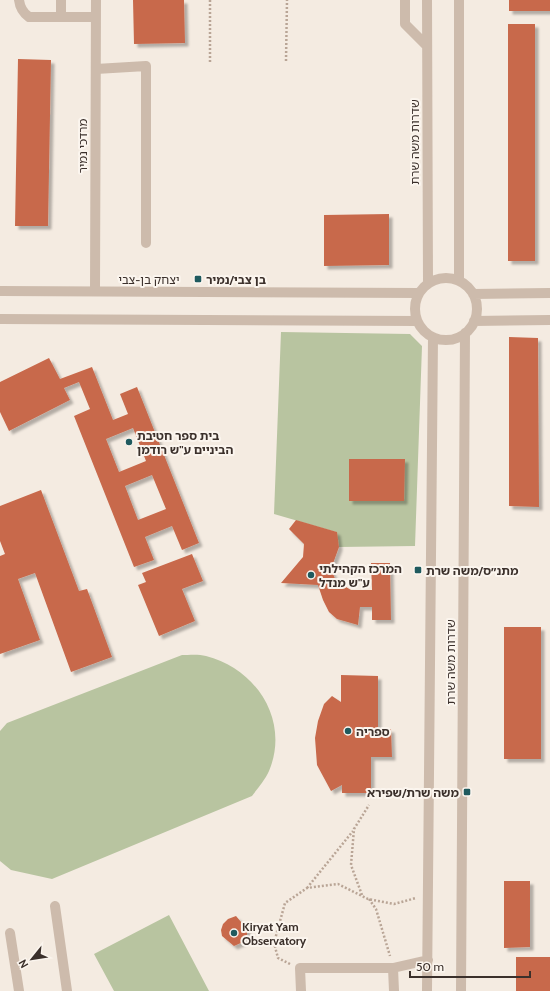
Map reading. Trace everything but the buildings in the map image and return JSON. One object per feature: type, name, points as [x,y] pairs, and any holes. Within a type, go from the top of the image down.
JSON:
[{"type":"street","points":[[19,0],[24,14],[30,17],[96,17]]},
{"type":"street","points":[[61,0],[61,18]]},
{"type":"street","name":"מרדכי נמיר","points":[[95,291],[96,0]]},
{"type":"street","points":[[405,0],[404,24],[426,46]]},
{"type":"street","name":"שדרות משה שרת","points":[[427,0],[428,283]]},
{"type":"street","points":[[459,0],[459,281]]},
{"type":"street","points":[[96,69],[146,66],[146,243]]},
{"type":"street","points":[[443,278],[459,281],[467,286],[473,294],[476,312],[474,321],[465,333],[450,339],[434,337],[421,328],[417,321],[414,307],[418,293],[428,283],[443,278]]},
{"type":"street","name":"יצחק בן-צבי","points":[[0,291],[418,293]]},
{"type":"street","points":[[473,294],[550,293]]},
{"type":"street","points":[[0,319],[417,321]]},
{"type":"street","points":[[474,321],[550,320]]},
{"type":"street","name":"שדרות משה שרת","points":[[461,991],[465,333]]},
{"type":"street","name":"שדרות משה שרת","points":[[428,991],[434,337]]},
{"type":"street","points":[[55,906],[67,991]]},
{"type":"street","points":[[10,933],[18,991]]},
{"type":"street","points":[[301,991],[300,968],[393,968],[428,960]]},
{"type":"street","points":[[393,968],[394,991]]},
{"type":"path","points":[[210,0],[210,62]]},
{"type":"path","points":[[286,0],[286,61]]},
{"type":"path","points":[[300,968],[278,958],[274,943],[285,903],[307,888],[354,829],[369,805]]},
{"type":"path","points":[[354,829],[351,865],[362,896]]},
{"type":"path","points":[[307,888],[338,884],[368,899],[394,904],[428,895]]},
{"type":"path","points":[[368,899],[376,909],[384,931],[393,968]]},
{"type":"green space","points":[[281,332],[410,334],[422,346],[415,546],[339,547],[336,532],[274,514]]},
{"type":"green space","points":[[182,655],[203,655],[224,663],[240,672],[254,685],[272,716],[275,734],[274,752],[269,771],[252,796],[52,879],[11,870],[0,861],[0,731],[7,723]]},
{"type":"green space","points":[[169,915],[209,991],[114,991],[94,954]]},
{"type":"place","name":"בן צבי/נמיר","points":[[198,279]]},
{"type":"place","name":"בית ספר חטיבת הביניים ע\"ש רודמן","points":[[129,442]]},
{"type":"place","name":"מתנ״ס/משה שרת","points":[[418,570]]},
{"type":"place","name":"המרכז הקהילתי ע\"ש מנדל","points":[[311,575]]},
{"type":"place","name":"ספריה","points":[[348,731]]},
{"type":"place","name":"משה שרת/שפירא","points":[[467,792]]},
{"type":"place","name":"Kiryat Yam Observatory","points":[[234,933]]}]
